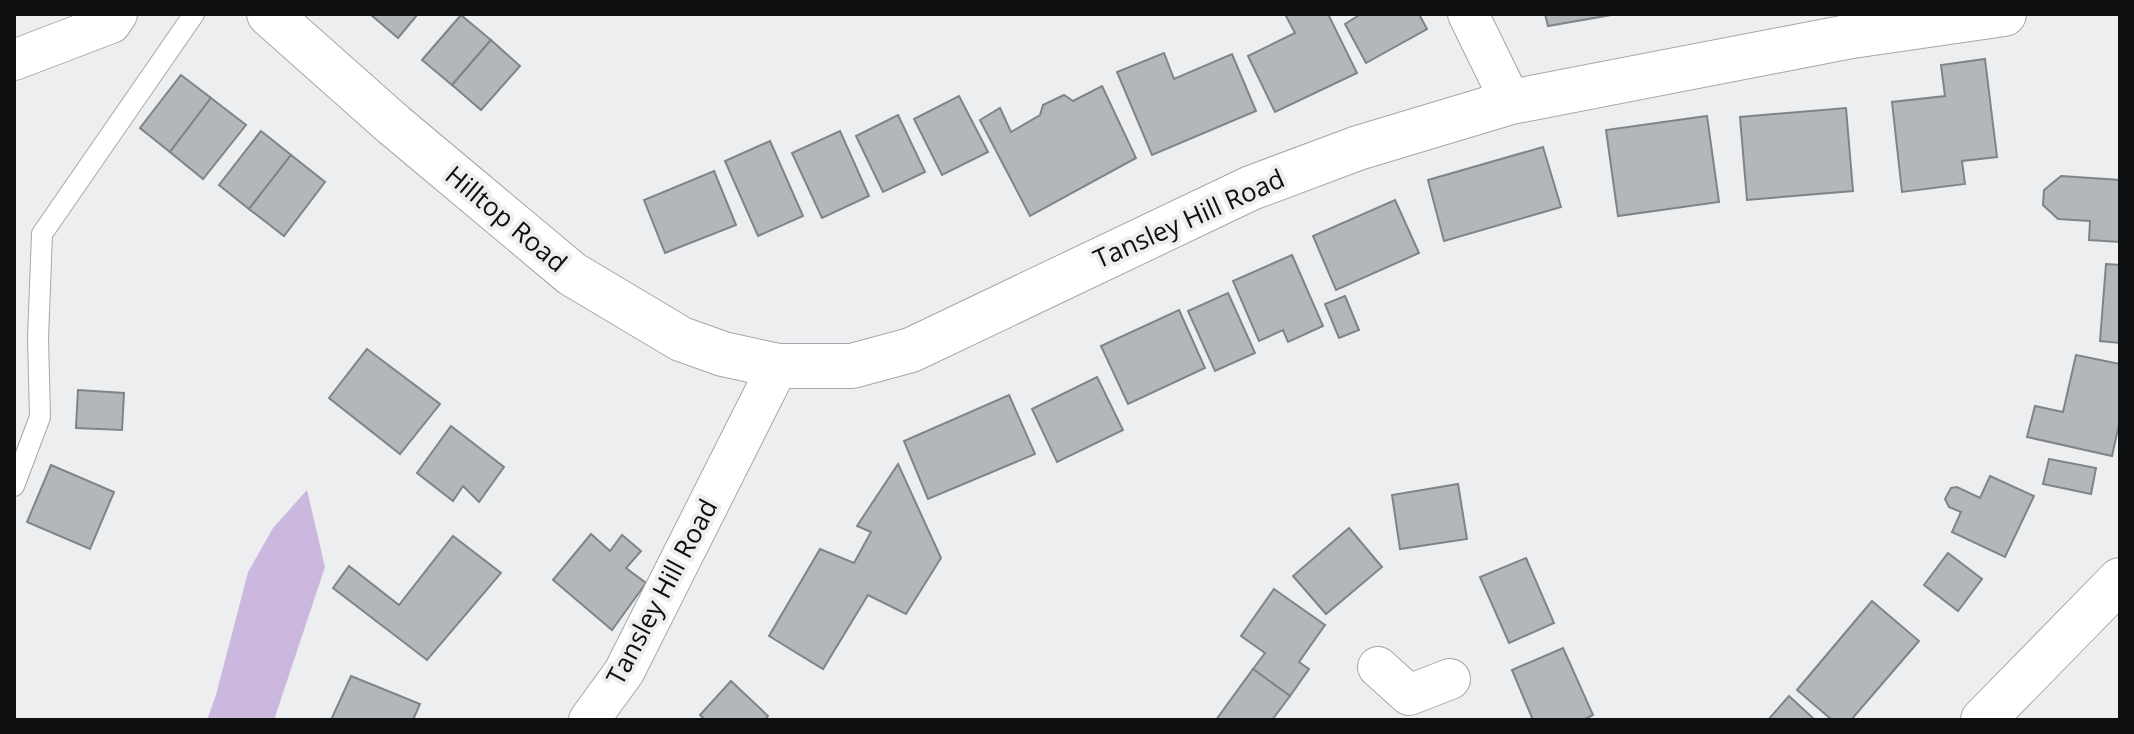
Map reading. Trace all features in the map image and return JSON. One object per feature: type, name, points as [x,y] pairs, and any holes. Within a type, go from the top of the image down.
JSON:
[{"type":"street","points":[[14,60],[111,23],[117,14]]},
{"type":"street","name":"Hilltop Road","points":[[269,14],[394,125],[572,274],[681,339],[723,354],[778,366]]},
{"type":"street","points":[[1468,14],[1511,102]]},
{"type":"street","name":"Tansley Hill Road","points":[[589,720],[624,672],[778,366],[852,366],[911,350],[1251,188],[1358,148],[1511,102],[1849,25],[2004,14]]},
{"type":"street","points":[[1983,720],[2120,580]]},
{"type":"street","points":[[1378,667],[1406,707],[1450,679]]},
{"type":"lane","points":[[14,486],[40,417],[38,338],[42,234],[194,14]]},
{"type":"shaded area","points":[[307,490],[325,567],[274,720],[207,720],[248,572],[273,528]]},
{"type":"building","points":[[370,14],[418,14],[398,38]]},
{"type":"building","points":[[1328,14],[1357,73],[1275,112],[1248,56],[1295,33],[1286,16]]},
{"type":"building","points":[[1361,14],[1419,14],[1427,29],[1366,63],[1345,24]]},
{"type":"building","points":[[1545,14],[1617,14],[1548,26]]},
{"type":"building","points":[[461,15],[491,40],[452,85],[422,60]]},
{"type":"building","points":[[491,40],[520,66],[481,110],[452,85]]},
{"type":"building","points":[[1164,53],[1174,79],[1232,54],[1256,111],[1152,155],[1117,72]]},
{"type":"building","points":[[1985,59],[1997,157],[1962,161],[1965,184],[1902,192],[1892,102],[1945,96],[1941,65]]},
{"type":"building","points":[[181,75],[211,98],[170,152],[140,128]]},
{"type":"building","points":[[1102,86],[1136,158],[1030,216],[980,120],[1000,108],[1011,132],[1040,115],[1043,105],[1064,95],[1073,101]]},
{"type":"building","points":[[959,96],[988,152],[942,175],[914,119]]},
{"type":"building","points":[[211,98],[246,125],[203,179],[170,152]]},
{"type":"building","points":[[1846,108],[1853,191],[1747,200],[1740,117]]},
{"type":"building","points":[[898,115],[925,172],[883,192],[856,136]]},
{"type":"building","points":[[1707,116],[1719,202],[1618,216],[1606,130]]},
{"type":"building","points":[[261,131],[291,155],[249,209],[219,185]]},
{"type":"building","points":[[840,131],[869,196],[822,218],[792,153]]},
{"type":"building","points":[[770,141],[803,216],[758,236],[725,161]]},
{"type":"building","points":[[1543,147],[1561,207],[1444,241],[1428,180]]},
{"type":"building","points":[[291,155],[325,182],[284,236],[249,209]]},
{"type":"building","points":[[714,171],[736,225],[665,253],[644,200]]},
{"type":"building","points":[[2061,176],[2120,180],[2120,242],[2089,240],[2090,221],[2058,219],[2043,205],[2044,190]]},
{"type":"building","points":[[1395,200],[1419,253],[1336,290],[1313,236]]},
{"type":"building","points":[[1292,255],[1323,326],[1288,342],[1283,330],[1259,341],[1233,281]]},
{"type":"building","points":[[2106,264],[2120,265],[2120,343],[2100,341]]},
{"type":"building","points":[[1228,293],[1255,353],[1215,371],[1188,311]]},
{"type":"building","points":[[1345,296],[1359,330],[1339,338],[1325,304]]},
{"type":"building","points":[[1179,310],[1205,368],[1128,404],[1101,346]]},
{"type":"building","points":[[367,349],[440,404],[400,454],[329,398]]},
{"type":"building","points":[[2076,355],[2120,364],[2120,420],[2112,456],[2027,437],[2035,406],[2063,412]]},
{"type":"building","points":[[1097,377],[1123,430],[1057,462],[1032,409]]},
{"type":"building","points":[[78,390],[124,393],[122,430],[76,428]]},
{"type":"building","points":[[1009,395],[1035,454],[928,499],[904,441]]},
{"type":"building","points":[[451,426],[504,467],[479,502],[463,486],[453,501],[417,473]]},
{"type":"building","points":[[2049,459],[2096,468],[2091,494],[2043,484]]},
{"type":"building","points":[[898,464],[941,558],[906,614],[868,595],[823,669],[769,636],[820,549],[854,563],[871,532],[857,526]]},
{"type":"building","points":[[51,465],[114,492],[90,549],[27,522]]},
{"type":"building","points":[[1990,476],[2034,496],[2005,557],[1952,532],[1961,512],[1949,507],[1945,499],[1951,488],[1957,487],[1980,498]]},
{"type":"building","points":[[1458,484],[1467,539],[1400,549],[1392,495]]},
{"type":"building","points":[[1349,528],[1382,567],[1326,614],[1293,576]]},
{"type":"building","points":[[591,534],[610,551],[622,535],[641,551],[626,568],[646,583],[612,630],[553,580]]},
{"type":"building","points":[[453,536],[501,573],[427,660],[333,588],[349,566],[399,605]]},
{"type":"building","points":[[1948,553],[1982,579],[1958,611],[1924,585]]},
{"type":"building","points":[[1526,558],[1554,623],[1509,643],[1480,577]]},
{"type":"building","points":[[1274,589],[1325,625],[1299,662],[1309,669],[1290,696],[1253,669],[1265,653],[1241,636]]},
{"type":"building","points":[[1872,601],[1919,641],[1851,720],[1832,720],[1797,690]]},
{"type":"building","points":[[1563,648],[1593,715],[1583,720],[1533,720],[1512,670]]},
{"type":"building","points":[[1253,669],[1290,696],[1272,720],[1216,720]]},
{"type":"building","points":[[351,676],[420,704],[413,720],[331,720]]},
{"type":"building","points":[[731,681],[768,716],[765,720],[705,720],[700,715]]},
{"type":"building","points":[[1789,696],[1815,720],[1768,720]]}]
